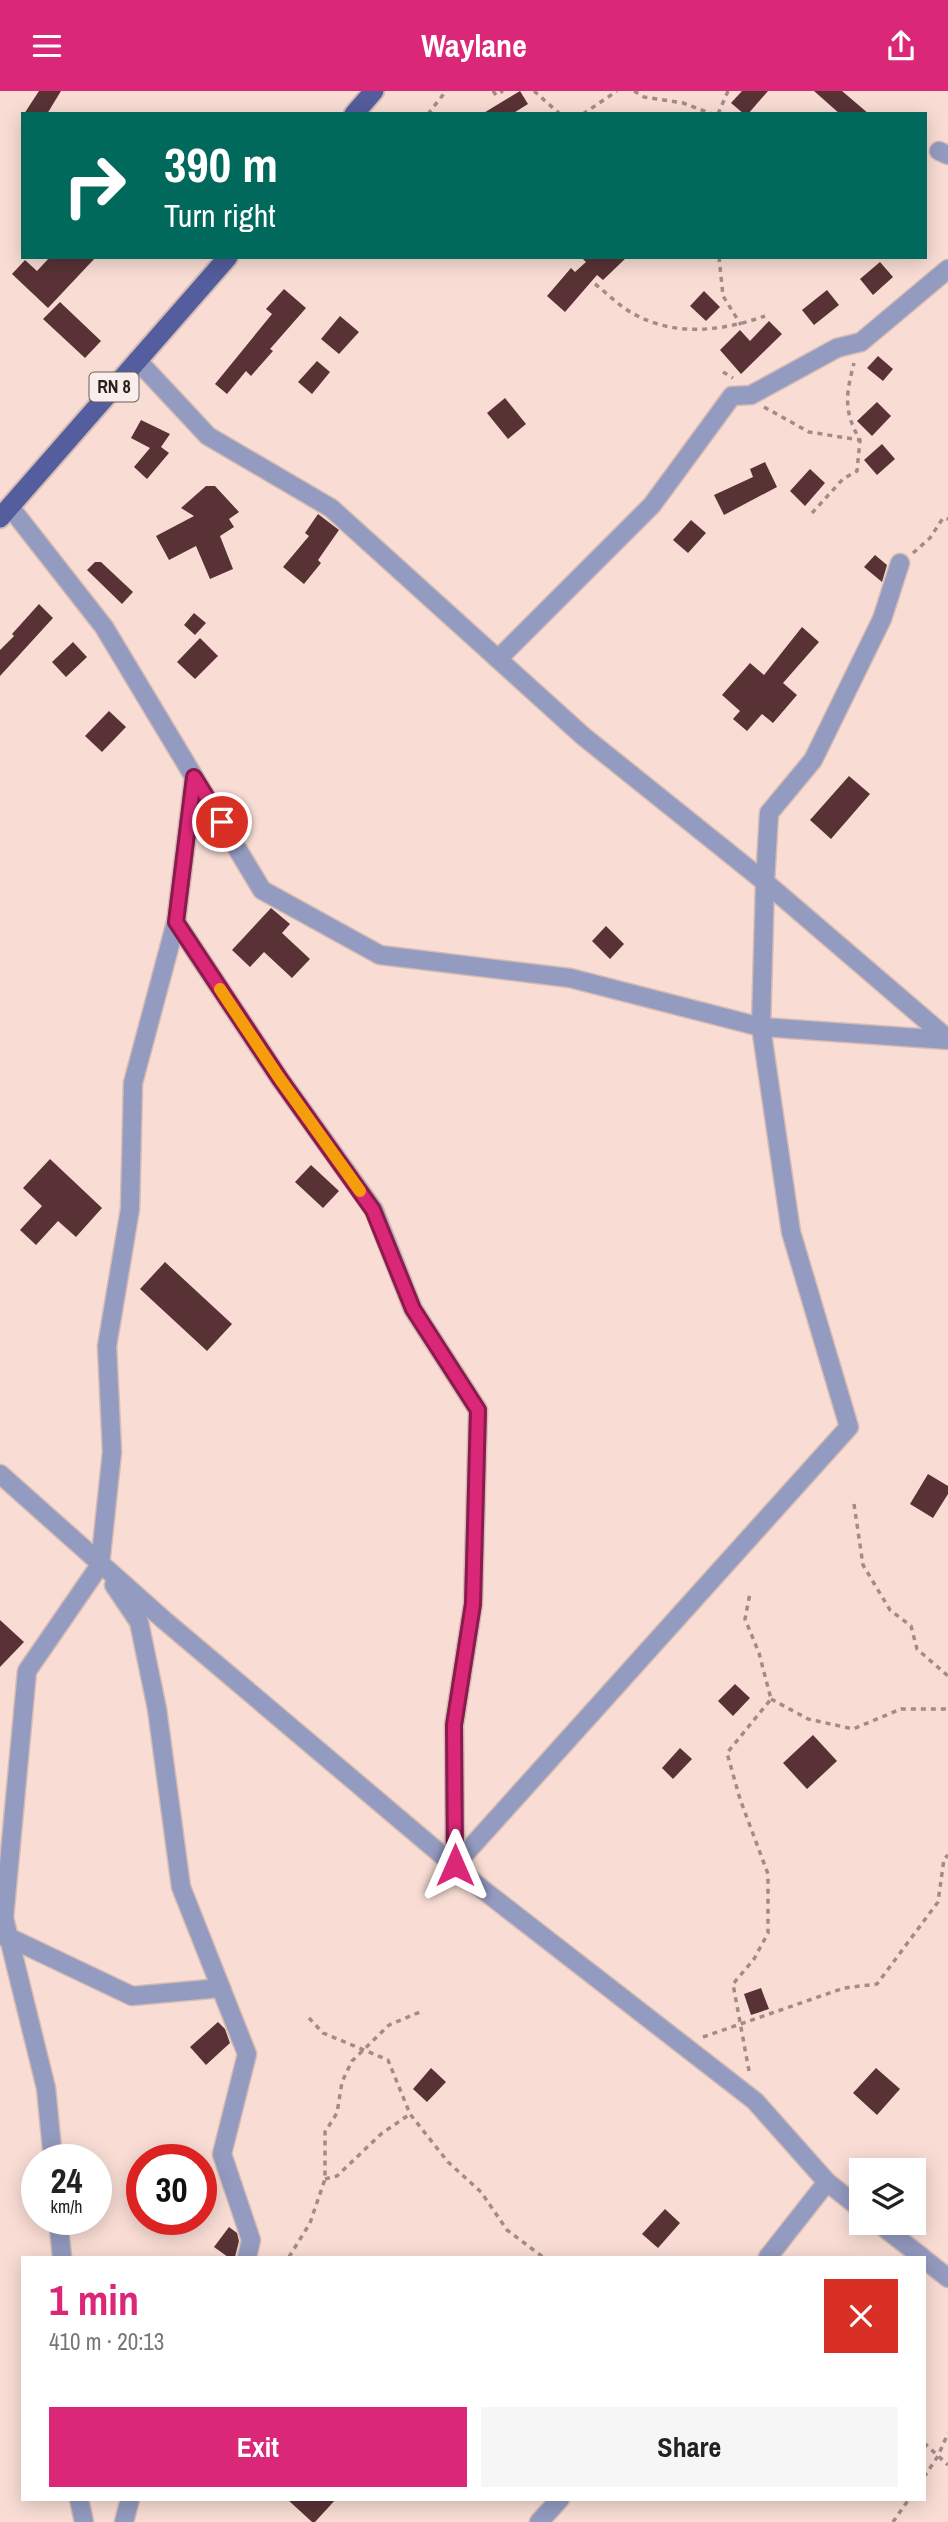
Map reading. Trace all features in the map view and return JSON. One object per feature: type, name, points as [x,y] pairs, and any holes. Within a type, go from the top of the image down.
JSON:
[{"type":"main road","points":[[356,112],[374,91]]},
{"type":"main road","name":"RN 8","points":[[5,512],[226,259]]},
{"type":"street","points":[[498,659],[652,505],[732,396],[751,395],[836,348],[861,342],[948,269]]},
{"type":"street","points":[[137,360],[208,436],[331,508],[583,736],[765,882],[948,1039]]},
{"type":"street","points":[[5,512],[104,628],[262,890],[380,955],[570,978],[761,1027],[948,1039]]},
{"type":"street","points":[[455,1865],[849,1427],[791,1232],[761,1027],[769,813],[813,760],[882,619],[900,563]]},
{"type":"street","points":[[52,2144],[46,2088],[4,1936],[27,1671],[100,1565],[112,1452],[107,1346],[130,1209],[133,1083],[176,922],[194,777]]},
{"type":"street","points":[[176,922],[280,1079],[373,1210],[413,1309],[478,1410],[473,1604],[454,1725],[455,1865]]},
{"type":"street","points":[[0,1474],[100,1565],[482,1889],[755,2101],[827,2182],[849,2199]]},
{"type":"street","points":[[100,1565],[139,1622],[157,1709],[181,1887],[247,2054],[222,2154],[251,2240],[247,2256]]},
{"type":"street","points":[[4,1936],[132,1996],[221,1989]]},
{"type":"street","points":[[769,2256],[827,2182]]},
{"type":"street","points":[[60,2235],[62,2256]]},
{"type":"street","points":[[893,2235],[920,2256]]},
{"type":"street","points":[[926,2260],[948,2278]]},
{"type":"street","points":[[79,2501],[84,2522]]},
{"type":"street","points":[[124,2522],[129,2501]]},
{"type":"street","points":[[540,2522],[558,2501]]},
{"type":"path","points":[[430,112],[446,91]]},
{"type":"path","points":[[493,91],[496,95],[503,91]]},
{"type":"path","points":[[534,91],[558,112]]},
{"type":"path","points":[[586,112],[617,91]]},
{"type":"path","points":[[634,91],[644,97],[683,103],[707,112]]},
{"type":"path","points":[[720,112],[728,91]]},
{"type":"path","points":[[719,259],[723,296],[741,325]]},
{"type":"path","points":[[596,284],[633,314],[667,328],[699,330],[741,325],[765,316]]},
{"type":"path","points":[[812,513],[843,479],[857,471],[860,440],[849,422],[846,392],[861,342]]},
{"type":"path","points":[[723,372],[740,382],[767,410],[809,432],[860,440]]},
{"type":"path","points":[[900,563],[930,538],[943,518],[948,519]]},
{"type":"path","points":[[854,1504],[863,1565],[890,1610],[911,1626],[916,1649],[948,1676]]},
{"type":"path","points":[[750,1593],[746,1619],[759,1653],[771,1699],[808,1719],[853,1729],[901,1709],[948,1709]]},
{"type":"path","points":[[755,2101],[738,2025],[733,1984],[754,1959],[768,1933],[768,1874],[740,1799],[727,1753],[771,1699]]},
{"type":"path","points":[[681,2044],[844,1988],[877,1984],[938,1902],[944,1859],[948,1855]]},
{"type":"path","points":[[290,2256],[310,2223],[325,2179],[325,2131],[337,2113],[342,2082],[352,2061],[389,2025],[420,2013]]},
{"type":"path","points":[[309,2018],[323,2033],[387,2060],[410,2114],[448,2162],[481,2192],[507,2230],[542,2256]]},
{"type":"path","points":[[325,2179],[337,2176],[381,2134],[410,2114]]},
{"type":"path","points":[[926,2474],[948,2433]]},
{"type":"path","points":[[926,2445],[948,2465]]},
{"type":"path","points":[[893,2522],[908,2501]]},
{"type":"building","points":[[39,91],[61,91],[48,112],[25,112]]},
{"type":"building","points":[[520,91],[528,104],[515,112],[485,112]]},
{"type":"building","points":[[742,91],[768,91],[750,112],[742,112],[731,103]]},
{"type":"building","points":[[814,91],[842,91],[867,112],[838,112]]},
{"type":"building","points":[[48,259],[94,259],[48,308],[12,274],[25,260],[37,271]]},
{"type":"building","points":[[583,259],[625,259],[603,280],[597,275],[565,312],[547,296],[571,268],[575,272],[586,262]]},
{"type":"building","points":[[880,262],[893,277],[873,295],[860,279]]},
{"type":"building","points":[[284,289],[306,308],[270,349],[273,351],[251,376],[246,371],[227,394],[215,384],[272,314],[266,309]]},
{"type":"building","points":[[827,290],[839,305],[814,325],[802,310]]},
{"type":"building","points":[[704,291],[720,307],[706,321],[690,306]]},
{"type":"building","points":[[60,302],[101,341],[85,358],[43,319]]},
{"type":"building","points":[[340,316],[359,332],[339,354],[321,339]]},
{"type":"building","points":[[769,321],[782,334],[741,374],[720,350],[740,330],[750,341]]},
{"type":"building","points":[[878,356],[893,369],[883,381],[867,368]]},
{"type":"building","points":[[317,361],[330,372],[312,394],[298,382]]},
{"type":"building","points":[[505,398],[526,424],[508,439],[487,413]]},
{"type":"building","points":[[877,402],[891,416],[872,436],[857,421]]},
{"type":"building","points":[[141,420],[170,434],[161,447],[169,453],[147,479],[134,467],[150,448],[131,438]]},
{"type":"building","points":[[882,444],[895,459],[877,475],[864,460]]},
{"type":"building","points":[[765,462],[777,487],[724,515],[714,495],[753,477],[750,469]]},
{"type":"building","points":[[810,469],[825,483],[805,506],[790,491]]},
{"type":"building","points":[[206,486],[215,486],[239,512],[229,519],[234,527],[220,536],[233,569],[210,579],[196,546],[169,560],[156,536],[194,516],[181,508]]},
{"type":"building","points":[[318,514],[339,530],[318,560],[321,563],[304,584],[283,567],[309,536],[305,533]]},
{"type":"building","points":[[691,520],[706,533],[688,553],[673,540]]},
{"type":"building","points":[[875,555],[887,565],[882,582],[864,567]]},
{"type":"building","points":[[95,562],[101,562],[133,592],[122,604],[87,570]]},
{"type":"building","points":[[39,604],[53,618],[0,676],[0,650]]},
{"type":"building","points":[[194,613],[206,623],[195,635],[184,625]]},
{"type":"building","points":[[802,627],[819,642],[783,683],[797,695],[773,723],[762,714],[747,731],[733,719],[740,711],[722,695],[750,663],[764,675]]},
{"type":"building","points":[[200,638],[218,656],[195,679],[177,662]]},
{"type":"building","points":[[73,642],[87,657],[66,677],[52,662]]},
{"type":"building","points":[[109,711],[126,727],[102,752],[85,736]]},
{"type":"building","points":[[849,776],[870,794],[831,839],[810,820]]},
{"type":"building","points":[[271,908],[290,924],[282,933],[310,959],[292,978],[264,952],[250,967],[232,950]]},
{"type":"building","points":[[606,926],[624,944],[610,959],[592,941]]},
{"type":"building","points":[[50,1159],[102,1208],[76,1237],[58,1221],[36,1245],[20,1230],[42,1206],[23,1188]]},
{"type":"building","points":[[311,1165],[339,1191],[323,1208],[295,1182]]},
{"type":"building","points":[[165,1262],[232,1324],[207,1351],[140,1289]]},
{"type":"building","points":[[928,1474],[948,1486],[948,1494],[933,1518],[910,1504]]},
{"type":"building","points":[[0,1620],[24,1642],[0,1667]]},
{"type":"building","points":[[735,1684],[750,1698],[733,1716],[718,1701]]},
{"type":"building","points":[[813,1735],[837,1761],[807,1789],[783,1763]]},
{"type":"building","points":[[680,1748],[692,1759],[673,1779],[662,1768]]},
{"type":"building","points":[[761,1988],[769,2009],[751,2015],[744,1994]]},
{"type":"building","points":[[218,2022],[225,2029],[230,2043],[206,2065],[190,2047]]},
{"type":"building","points":[[431,2068],[446,2082],[427,2102],[413,2089]]},
{"type":"building","points":[[876,2068],[900,2089],[877,2115],[853,2093]]},
{"type":"building","points":[[665,2209],[680,2223],[658,2248],[642,2234]]},
{"type":"building","points":[[229,2227],[237,2233],[239,2241],[235,2256],[227,2256],[214,2247]]},
{"type":"building","points":[[289,2501],[334,2501],[312,2522]]},
{"type":"slow traffic","points":[[220,989],[360,1191]]},
{"type":"route","points":[[222,822],[194,777],[176,922],[280,1079],[373,1210],[413,1309],[478,1410],[473,1604],[454,1725],[455,1865]]}]
